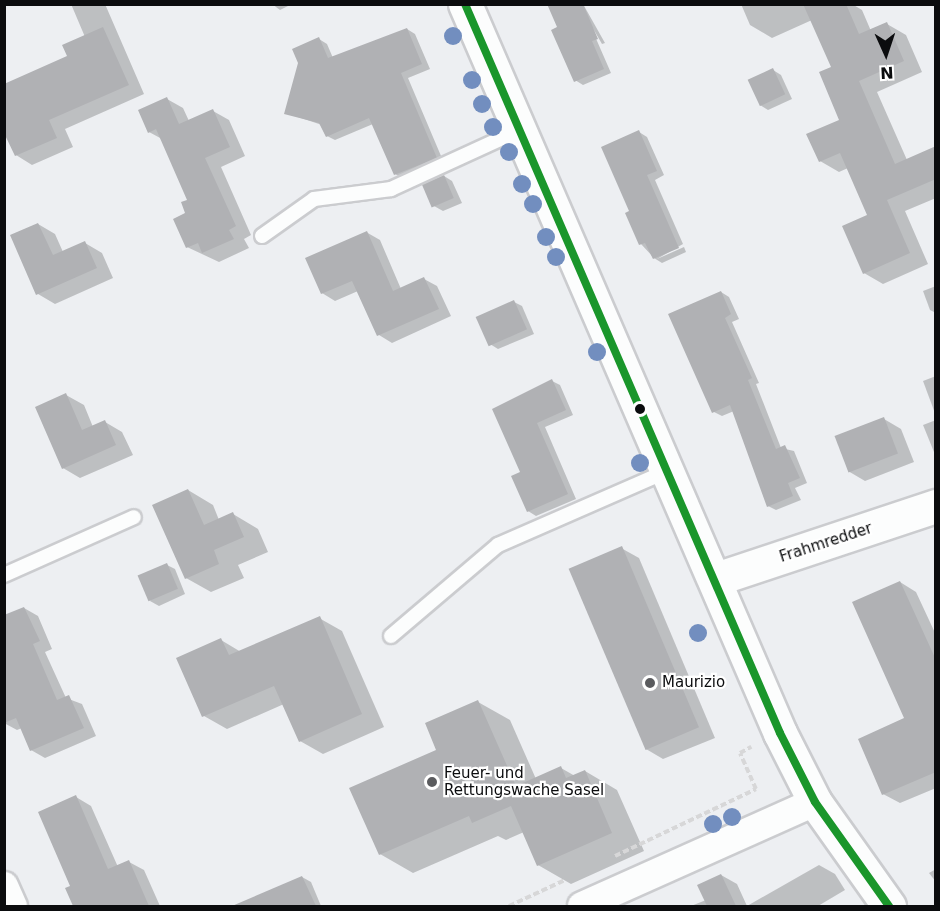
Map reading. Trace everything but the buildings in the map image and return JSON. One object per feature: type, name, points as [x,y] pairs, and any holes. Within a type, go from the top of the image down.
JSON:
[{"type":"street","points":[[465,4],[669,470],[780,733],[814,802],[889,906]]},
{"type":"street","name":"Frahmredder","points":[[716,579],[936,506]]},
{"type":"street","points":[[582,906],[814,802]]},
{"type":"street","points":[[4,886],[13,906]]},
{"type":"lane","points":[[262,236],[314,199],[391,189],[520,130]]},
{"type":"lane","points":[[391,636],[498,545],[669,470]]},
{"type":"lane","points":[[4,575],[134,517]]},
{"type":"path","points":[[606,861],[756,789],[740,753],[780,733]]},
{"type":"path","points":[[509,906],[573,876]]},
{"type":"transit line","points":[[465,4],[780,733],[815,802],[889,906]]},
{"type":"place","name":"Maurizio","points":[[650,683]]},
{"type":"place","name":"Feuer- und Rettungswache Sasel","points":[[432,782]]}]
